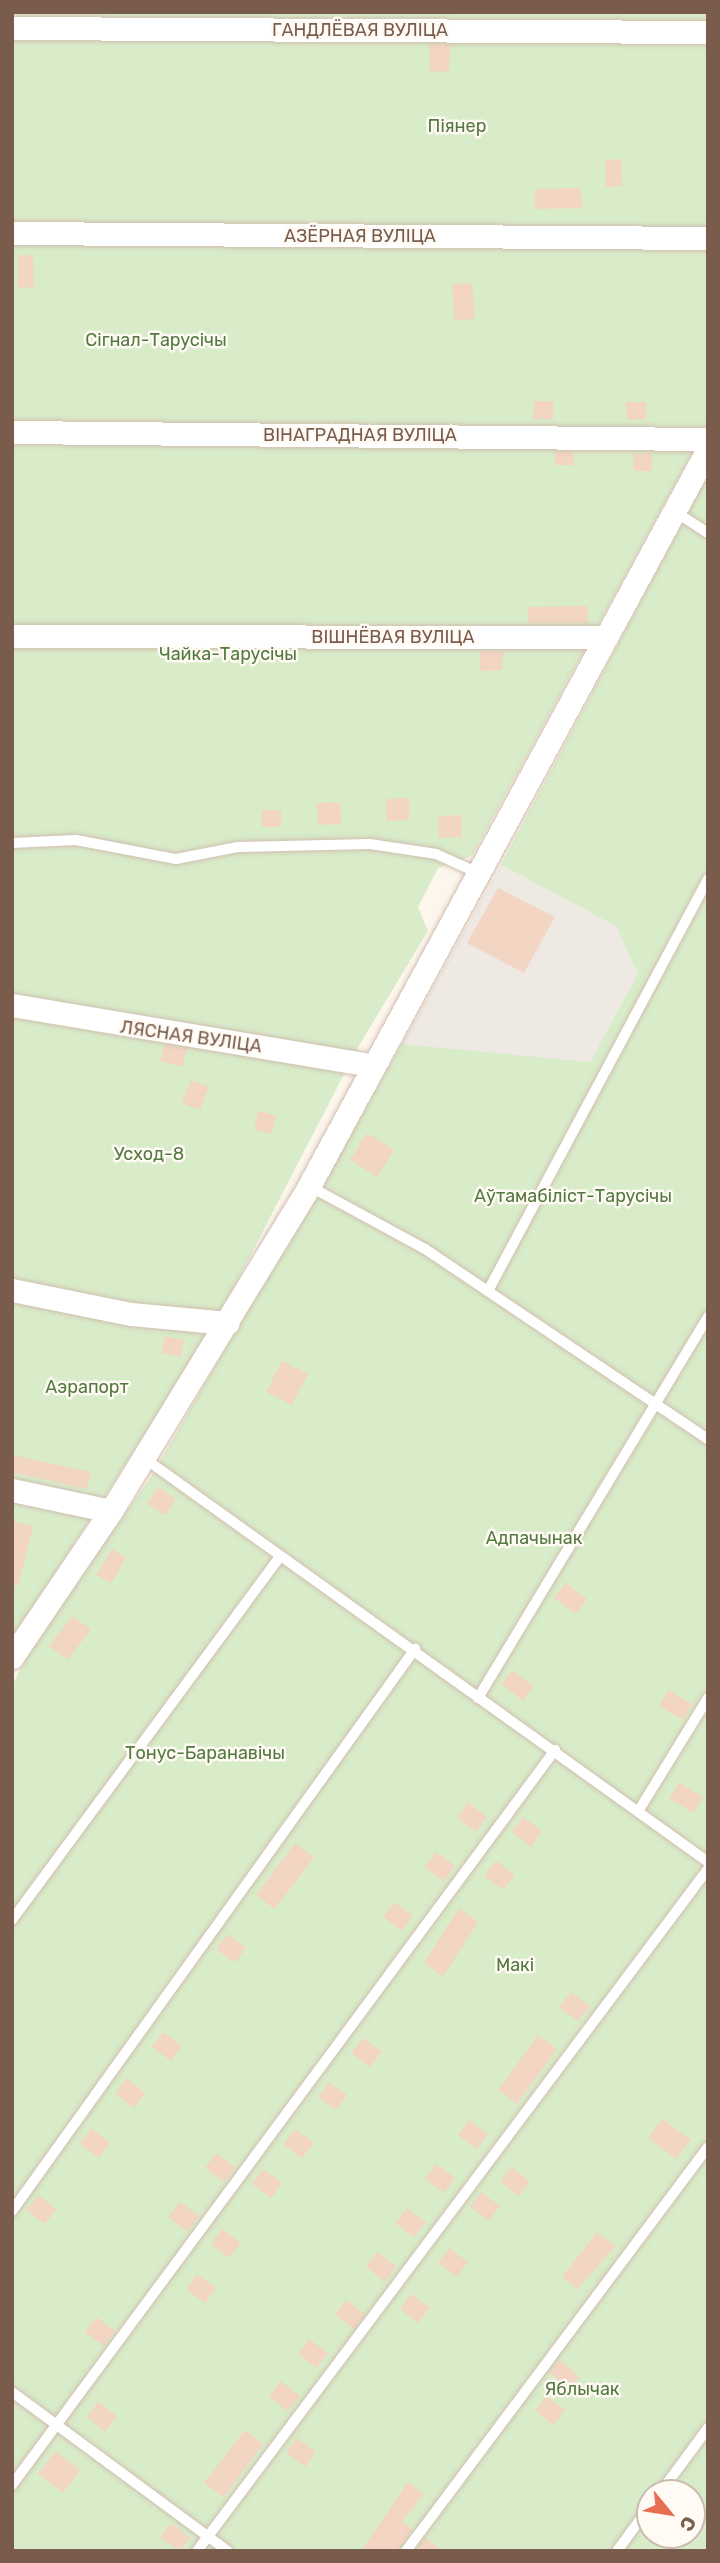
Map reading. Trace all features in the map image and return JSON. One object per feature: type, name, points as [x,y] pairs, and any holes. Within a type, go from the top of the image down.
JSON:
[{"type":"street","name":"ГАНДЛЁВАЯ ВУЛІЦА","points":[[12,28],[708,32]]},
{"type":"street","name":"АЗЁРНАЯ ВУЛІЦА","points":[[12,233],[708,238]]},
{"type":"street","name":"ВІНАГРАДНАЯ ВУЛІЦА","points":[[12,432],[708,439]]},
{"type":"street","points":[[12,1657],[111,1511],[228,1323],[309,1186],[371,1065],[708,449]]},
{"type":"street","name":"ВІШНЁВАЯ ВУЛІЦА","points":[[12,636],[606,637]]},
{"type":"street","name":"ЛЯСНАЯ ВУЛІЦА","points":[[12,1005],[371,1065]]},
{"type":"street","points":[[12,1290],[131,1314],[228,1323]]},
{"type":"street","points":[[12,1490],[111,1511]]},
{"type":"lane","points":[[674,511],[708,533]]},
{"type":"lane","points":[[12,843],[76,840],[176,859],[238,847],[370,844],[436,854],[478,873]]},
{"type":"lane","points":[[488,1291],[708,879]]},
{"type":"lane","points":[[309,1186],[488,1291],[708,1439]]},
{"type":"lane","points":[[478,1698],[659,1404],[708,1317]]},
{"type":"lane","points":[[144,1458],[280,1557],[415,1649],[478,1698],[639,1810],[708,1862]]},
{"type":"lane","points":[[12,1920],[280,1557]]},
{"type":"lane","points":[[12,2211],[415,1649]]},
{"type":"lane","points":[[639,1810],[708,1698]]},
{"type":"lane","points":[[12,2485],[59,2426],[555,1751]]},
{"type":"lane","points":[[197,2551],[708,1869]]},
{"type":"lane","points":[[406,2551],[708,2147]]},
{"type":"lane","points":[[12,2392],[228,2551]]},
{"type":"lane","points":[[670,2479],[708,2428]]},
{"type":"lane","points":[[617,2551],[636,2525]]},
{"type":"shaded area","points":[[501,865],[616,926],[638,974],[590,1063],[402,1044]]},
{"type":"green space","points":[[12,12],[708,12],[708,424],[472,856],[438,868],[418,907],[428,931],[358,1047],[212,1330],[12,1640]]},
{"type":"green space","points":[[708,474],[708,2551],[12,2551],[12,1686],[36,1639],[151,1477],[402,1044],[590,1062],[638,974],[616,926],[501,865]]},
{"type":"building","points":[[430,44],[450,45],[449,72],[429,71]]},
{"type":"building","points":[[621,159],[622,186],[606,187],[605,160]]},
{"type":"building","points":[[581,188],[582,208],[535,209],[535,189]]},
{"type":"building","points":[[18,255],[33,255],[34,287],[18,288]]},
{"type":"building","points":[[472,283],[475,319],[454,320],[452,284]]},
{"type":"building","points":[[534,401],[553,401],[553,419],[533,419]]},
{"type":"building","points":[[626,402],[646,402],[646,419],[627,420]]},
{"type":"building","points":[[555,451],[574,452],[574,465],[555,465]]},
{"type":"building","points":[[652,453],[652,471],[633,471],[633,454]]},
{"type":"building","points":[[588,606],[588,623],[528,623],[528,607]]},
{"type":"building","points":[[480,651],[503,651],[503,670],[480,671]]},
{"type":"building","points":[[409,798],[409,820],[386,821],[386,799]]},
{"type":"building","points":[[340,802],[341,824],[318,825],[317,803]]},
{"type":"building","points":[[261,810],[281,810],[281,827],[262,827]]},
{"type":"building","points":[[461,815],[462,837],[439,838],[438,816]]},
{"type":"building","points":[[498,888],[555,917],[524,973],[467,943]]},
{"type":"building","points":[[164,1045],[187,1048],[182,1067],[160,1061]]},
{"type":"building","points":[[191,1080],[209,1087],[200,1110],[182,1103]]},
{"type":"building","points":[[258,1111],[276,1115],[272,1134],[254,1130]]},
{"type":"building","points":[[367,1133],[394,1150],[377,1177],[350,1160]]},
{"type":"building","points":[[165,1336],[184,1340],[181,1357],[162,1353]]},
{"type":"building","points":[[282,1361],[308,1374],[292,1405],[266,1392]]},
{"type":"building","points":[[12,1455],[91,1472],[87,1489],[12,1472]]},
{"type":"building","points":[[158,1487],[176,1499],[166,1515],[147,1504]]},
{"type":"building","points":[[12,1521],[33,1526],[18,1586],[12,1585]]},
{"type":"building","points":[[112,1549],[126,1558],[111,1583],[96,1575]]},
{"type":"building","points":[[565,1583],[587,1599],[576,1614],[554,1598]]},
{"type":"building","points":[[72,1616],[91,1629],[68,1660],[49,1646]]},
{"type":"building","points":[[512,1670],[534,1686],[523,1701],[501,1684]]},
{"type":"building","points":[[668,1690],[692,1704],[683,1720],[659,1706]]},
{"type":"building","points":[[679,1783],[703,1797],[694,1813],[669,1799]]},
{"type":"building","points":[[468,1802],[487,1817],[476,1832],[457,1818]]},
{"type":"building","points":[[523,1817],[542,1831],[531,1847],[512,1832]]},
{"type":"building","points":[[295,1843],[314,1857],[275,1909],[256,1895]]},
{"type":"building","points":[[436,1852],[455,1866],[443,1881],[424,1867]]},
{"type":"building","points":[[496,1861],[515,1875],[503,1890],[484,1876]]},
{"type":"building","points":[[394,1902],[413,1916],[402,1931],[383,1917]]},
{"type":"building","points":[[459,1908],[478,1922],[443,1977],[424,1963]]},
{"type":"building","points":[[228,1934],[246,1948],[235,1963],[216,1949]]},
{"type":"building","points":[[571,1992],[590,2006],[578,2021],[559,2007]]},
{"type":"building","points":[[163,2032],[182,2046],[171,2061],[152,2047]]},
{"type":"building","points":[[538,2035],[557,2049],[517,2104],[498,2090]]},
{"type":"building","points":[[363,2038],[382,2052],[370,2067],[351,2053]]},
{"type":"building","points":[[126,2078],[145,2093],[134,2108],[115,2094]]},
{"type":"building","points":[[329,2082],[347,2095],[336,2110],[318,2097]]},
{"type":"building","points":[[662,2119],[691,2140],[676,2159],[648,2138]]},
{"type":"building","points":[[469,2120],[488,2134],[477,2149],[458,2135]]},
{"type":"building","points":[[91,2128],[110,2143],[99,2158],[80,2144]]},
{"type":"building","points":[[295,2129],[314,2143],[302,2158],[283,2144]]},
{"type":"building","points":[[216,2153],[235,2167],[224,2182],[205,2168]]},
{"type":"building","points":[[436,2164],[455,2178],[444,2193],[425,2179]]},
{"type":"building","points":[[511,2167],[530,2181],[519,2196],[500,2182]]},
{"type":"building","points":[[263,2169],[282,2183],[271,2198],[252,2184]]},
{"type":"building","points":[[481,2192],[500,2206],[489,2221],[470,2207]]},
{"type":"building","points":[[38,2195],[56,2209],[45,2224],[26,2210]]},
{"type":"building","points":[[180,2202],[199,2216],[187,2232],[168,2217]]},
{"type":"building","points":[[407,2208],[426,2222],[414,2237],[395,2223]]},
{"type":"building","points":[[222,2229],[241,2243],[229,2258],[211,2244]]},
{"type":"building","points":[[597,2232],[616,2246],[577,2289],[562,2277]]},
{"type":"building","points":[[449,2248],[468,2262],[457,2277],[438,2263]]},
{"type":"building","points":[[377,2252],[396,2266],[385,2282],[366,2267]]},
{"type":"building","points":[[197,2274],[216,2288],[205,2303],[186,2289]]},
{"type":"building","points":[[411,2294],[430,2308],[418,2323],[400,2309]]},
{"type":"building","points":[[346,2300],[365,2314],[354,2329],[335,2315]]},
{"type":"building","points":[[96,2317],[115,2331],[104,2346],[85,2332]]},
{"type":"building","points":[[309,2339],[328,2353],[317,2368],[298,2354]]},
{"type":"building","points":[[560,2360],[579,2377],[569,2389],[549,2372]]},
{"type":"building","points":[[281,2381],[300,2396],[288,2411],[269,2397]]},
{"type":"building","points":[[546,2396],[565,2410],[554,2425],[535,2411]]},
{"type":"building","points":[[98,2402],[117,2416],[105,2432],[87,2417]]},
{"type":"building","points":[[245,2430],[263,2444],[224,2497],[204,2483]]},
{"type":"building","points":[[297,2438],[316,2452],[305,2467],[286,2453]]},
{"type":"building","points":[[55,2451],[80,2470],[63,2493],[38,2474]]},
{"type":"building","points":[[408,2482],[424,2494],[402,2522],[412,2529],[398,2551],[361,2551]]},
{"type":"building","points":[[171,2523],[190,2538],[180,2551],[160,2538]]},
{"type":"building","points":[[425,2538],[444,2551],[416,2551]]},
{"type":"park label","name":"Піянер","points":[[457,126]]},
{"type":"park label","name":"Сігнал-Тарусічы","points":[[156,340]]},
{"type":"park label","name":"Чайка-Тарусічы","points":[[228,654]]},
{"type":"park label","name":"Усход-8","points":[[149,1154]]},
{"type":"park label","name":"Аўтамабіліст-Тарусічы","points":[[573,1196]]},
{"type":"park label","name":"Аэрапорт","points":[[87,1387]]},
{"type":"park label","name":"Адпачынак","points":[[534,1538]]},
{"type":"park label","name":"Тонус-Баранавічы","points":[[205,1753]]},
{"type":"park label","name":"Макі","points":[[515,1965]]},
{"type":"park label","name":"Яблычак","points":[[582,2389]]}]
